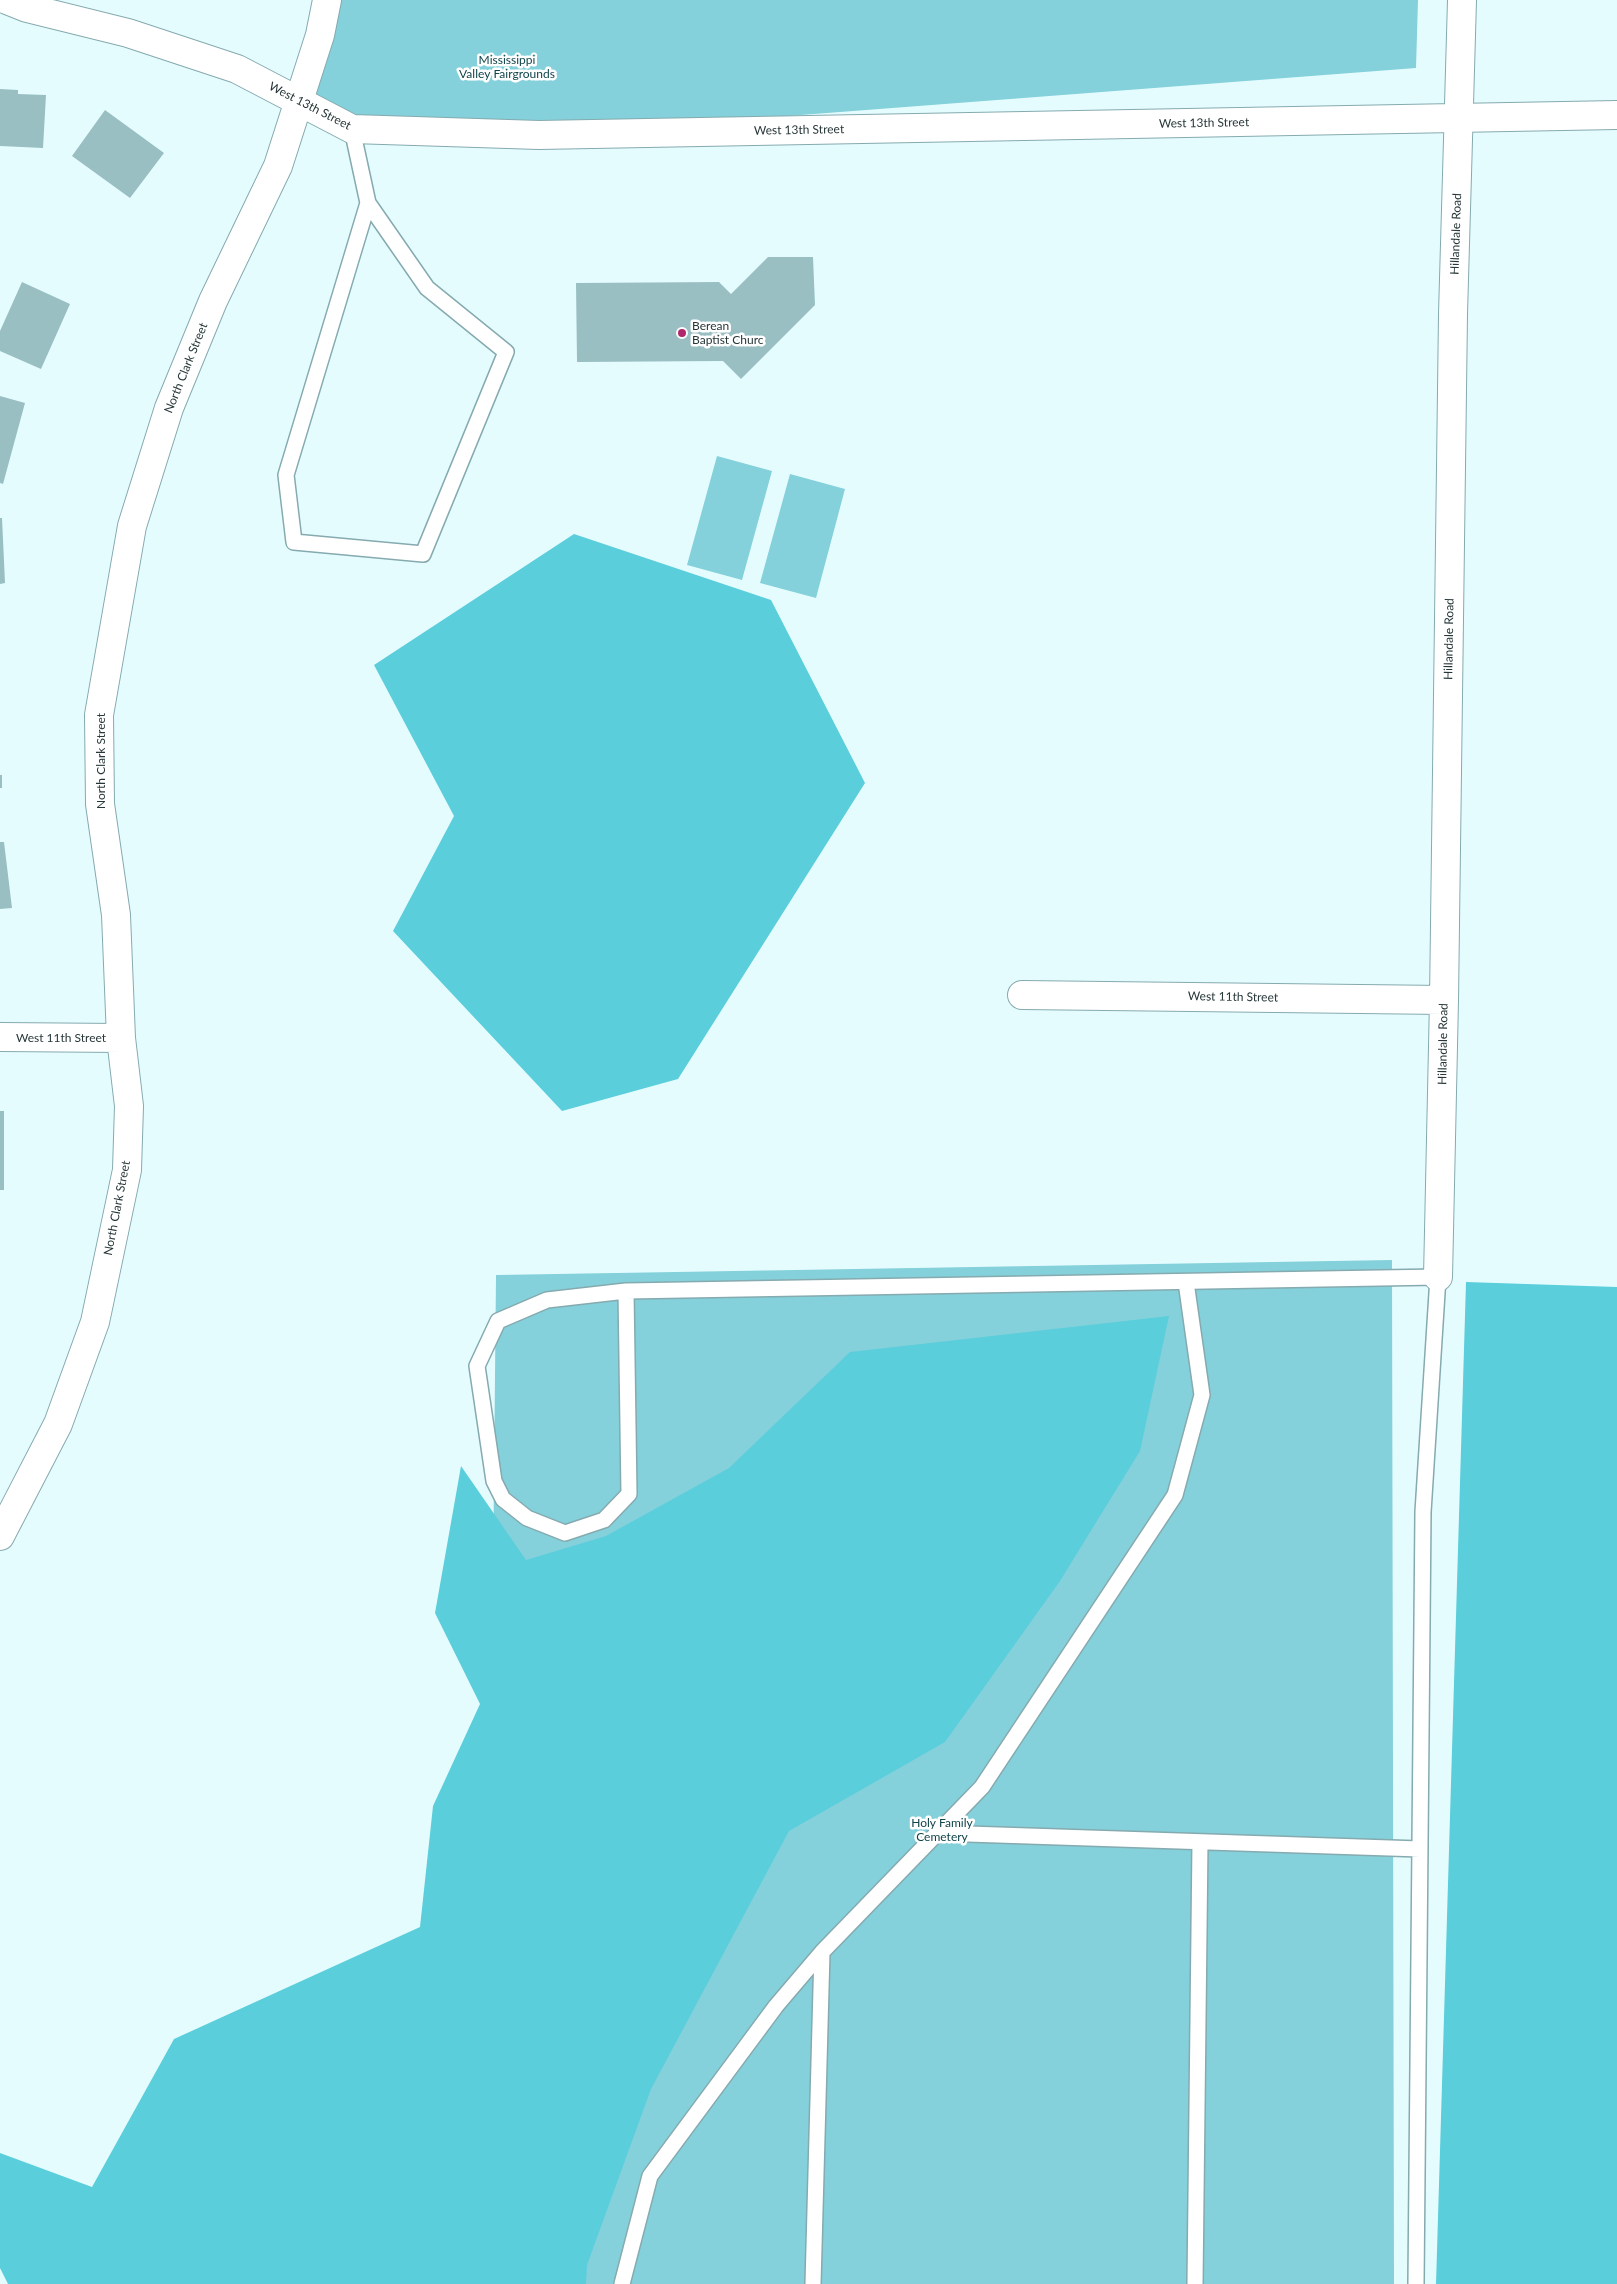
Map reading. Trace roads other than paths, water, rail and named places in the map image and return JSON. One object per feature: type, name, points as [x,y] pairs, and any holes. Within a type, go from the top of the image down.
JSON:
[{"type":"street","name":"West 13th Street","points":[[7,0],[26,8],[128,33],[237,69],[352,129],[539,135],[1617,115]]},
{"type":"street","name":"North Clark Street","points":[[0,1536],[58,1424],[95,1322],[127,1170],[128,1106],[121,1038],[116,914],[100,804],[100,715],[132,526],[169,408],[213,301],[278,166],[320,35],[327,0]]},
{"type":"street","name":"Hillandale Road","points":[[1438,1277],[1444,1000],[1453,314],[1462,0]]},
{"type":"street","name":"West 11th Street","points":[[1022,995],[1444,1000]]},
{"type":"street","name":"West 11th Street","points":[[0,1037],[121,1038]]},
{"type":"lane","points":[[352,129],[368,203],[427,288],[506,352],[423,554],[294,542],[286,475],[368,203]]},
{"type":"lane","points":[[626,1291],[630,1494],[604,1520],[565,1533],[526,1518],[503,1499],[494,1481],[477,1366],[498,1321],[547,1300],[626,1291],[1438,1277],[1423,1512],[1416,2284]]},
{"type":"lane","points":[[622,2284],[650,2176],[776,2006],[822,1952],[982,1787],[1175,1495],[1202,1395],[1186,1282]]},
{"type":"lane","points":[[938,1833],[1420,1850]]},
{"type":"lane","points":[[1195,2284],[1200,1842]]},
{"type":"lane","points":[[813,2284],[822,1952]]},
{"type":"place","name":"Berean Baptist Churc","points":[[682,333]]},
{"type":"park label","name":"Mississippi Valley Fairgrounds","points":[[507,67]]},
{"type":"park label","name":"Holy Family Cemetery","points":[[942,1830]]}]
